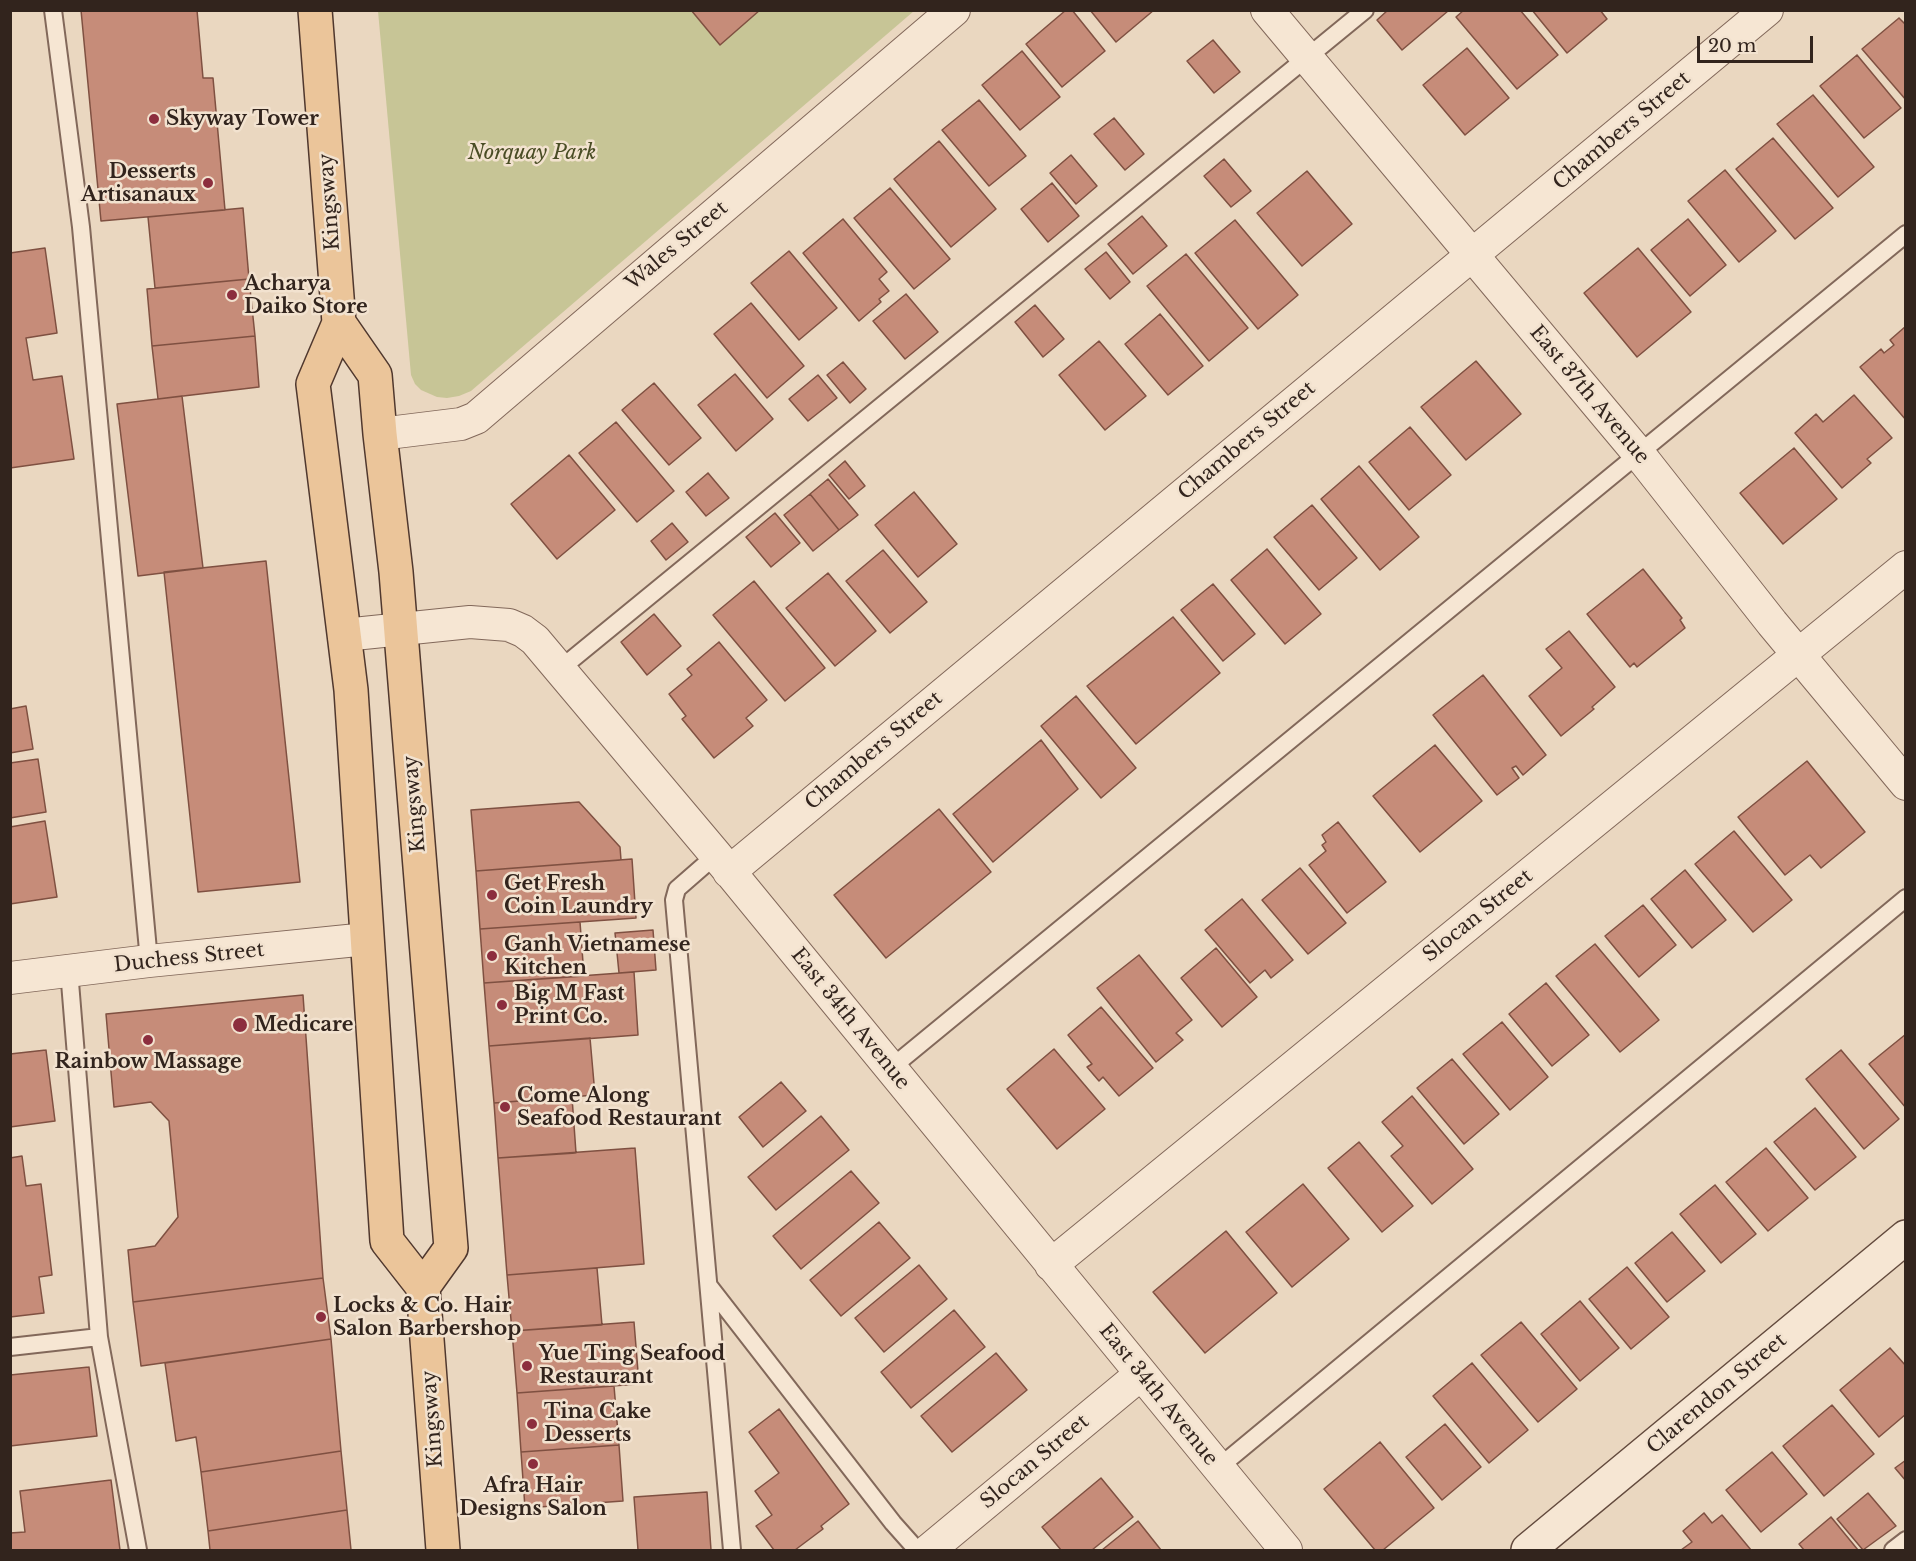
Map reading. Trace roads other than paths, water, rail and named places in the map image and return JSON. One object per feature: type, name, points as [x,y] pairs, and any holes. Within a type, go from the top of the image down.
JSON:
[{"type":"main road","name":"Kingsway","points":[[315,10],[339,323],[314,384],[351,690],[387,1241],[423,1287],[443,1551]]},
{"type":"main road","name":"Kingsway","points":[[339,323],[375,375],[400,629],[451,1248],[423,1287]]},
{"type":"street","name":"Wales Street","points":[[380,434],[461,424],[476,418],[954,10]]},
{"type":"street","name":"East 37th Avenue","points":[[1267,10],[1639,454],[1905,784]]},
{"type":"street","name":"Chambers Street","points":[[722,863],[1472,254],[1767,10]]},
{"type":"street","name":"Slocan Street","points":[[1051,1265],[1905,567]]},
{"type":"street","name":"East 34th Avenue","points":[[344,635],[470,622],[509,625],[523,631],[534,640],[722,863],[1286,1551]]},
{"type":"street","name":"Duchess Street","points":[[10,978],[149,961],[367,939]]},
{"type":"street","name":"Clarendon Street","points":[[1528,1551],[1905,1237]]},
{"type":"street","name":"Slocan Street","points":[[929,1551],[1141,1374]]},
{"type":"lane","points":[[53,10],[81,227],[149,961]]},
{"type":"lane","points":[[559,670],[1365,10]]},
{"type":"lane","points":[[891,1068],[1905,234]]},
{"type":"lane","points":[[722,863],[677,889],[674,900],[732,1551]]},
{"type":"lane","points":[[1218,1468],[1905,898]]},
{"type":"lane","points":[[69,970],[99,1337],[138,1551]]},
{"type":"lane","points":[[709,1286],[917,1551]]},
{"type":"lane","points":[[10,1347],[99,1337]]},
{"type":"lane","points":[[1893,1551],[1905,1540]]},
{"type":"place","name":"Skyway Tower","points":[[154,119]]},
{"type":"place","name":"Desserts Artisanaux","points":[[208,183]]},
{"type":"place","name":"Acharya Daiko Store","points":[[232,295]]},
{"type":"place","name":"Get Fresh Coin Laundry","points":[[492,895]]},
{"type":"place","name":"Ganh Vietnamese Kitchen","points":[[492,956]]},
{"type":"place","name":"Big M Fast Print Co.","points":[[502,1005]]},
{"type":"place","name":"Medicare","points":[[240,1025]]},
{"type":"place","name":"Rainbow Massage","points":[[148,1040]]},
{"type":"place","name":"Come Along Seafood Restaurant","points":[[505,1107]]},
{"type":"place","name":"Locks & Co. Hair Salon Barbershop","points":[[321,1317]]},
{"type":"place","name":"Yue Ting Seafood Restaurant","points":[[527,1366]]},
{"type":"place","name":"Tina Cake Desserts","points":[[532,1424]]},
{"type":"place","name":"Afra Hair Designs Salon","points":[[533,1464]]},
{"type":"park label","name":"Norquay Park","points":[[532,153]]}]
